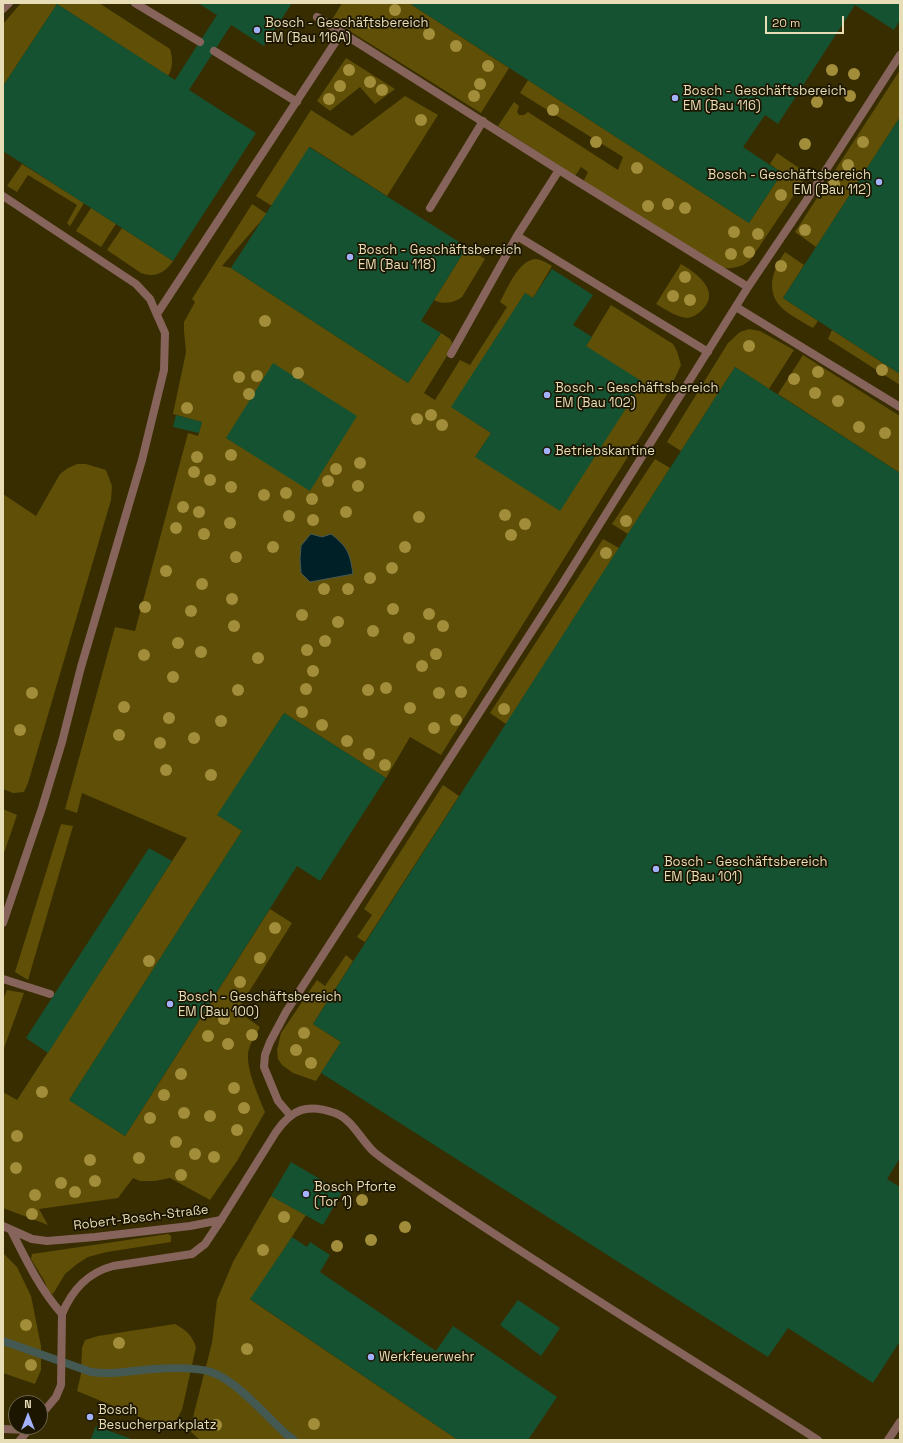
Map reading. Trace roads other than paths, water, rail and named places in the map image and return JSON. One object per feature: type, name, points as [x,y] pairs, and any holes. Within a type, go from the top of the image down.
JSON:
[{"type":"street","points":[[3,9],[9,3]]},
{"type":"street","points":[[135,3],[200,42]]},
{"type":"street","points":[[317,17],[748,287]]},
{"type":"street","points":[[157,314],[342,32]]},
{"type":"street","points":[[214,52],[297,102]]},
{"type":"street","points":[[290,1115],[278,1101],[264,1067],[265,1056],[279,1024],[335,934],[561,586],[748,287],[810,195],[900,56]]},
{"type":"street","points":[[430,208],[484,121]]},
{"type":"street","points":[[451,354],[517,236],[559,170]]},
{"type":"street","points":[[3,196],[136,284],[150,299],[165,333],[164,370],[149,431],[81,667],[62,742],[42,808],[3,923]]},
{"type":"street","points":[[517,236],[708,352]]},
{"type":"street","points":[[736,307],[900,408]]},
{"type":"street","points":[[3,978],[50,994]]},
{"type":"street","points":[[221,1220],[276,1132],[290,1115],[307,1109],[319,1109],[337,1114],[348,1121],[374,1151],[400,1171],[466,1216],[818,1440]]},
{"type":"street","name":"Robert-Bosch-Straße","points":[[3,1226],[32,1239],[47,1241],[190,1226],[221,1220]]},
{"type":"street","name":"Robert-Bosch-Straße","points":[[48,1406],[56,1397],[62,1385],[62,1314],[66,1304],[82,1282],[102,1269],[113,1266],[192,1254],[205,1244],[221,1220]]},
{"type":"street","points":[[11,1230],[34,1274],[50,1300],[62,1314]]},
{"type":"street","points":[[888,1440],[900,1422]]},
{"type":"water","points":[[311,534],[322,537],[331,534],[337,539],[347,551],[351,561],[353,574],[310,582],[301,573],[300,559],[301,546]]},
{"type":"waterway","points":[[3,1341],[91,1372],[114,1373],[174,1368],[198,1369],[211,1372],[221,1376],[240,1390],[294,1440]]},
{"type":"place","name":"Bosch - Geschäftsbereich EM (Bau 116A)","points":[[257,30]]},
{"type":"place","name":"Bosch - Geschäftsbereich EM (Bau 116)","points":[[675,98]]},
{"type":"place","name":"Bosch - Geschäftsbereich EM (Bau 112)","points":[[879,182]]},
{"type":"place","name":"Bosch - Geschäftsbereich EM (Bau 118)","points":[[350,257]]},
{"type":"place","name":"Bosch - Geschäftsbereich EM (Bau 102)","points":[[547,395]]},
{"type":"place","name":"Betriebskantine","points":[[547,451]]},
{"type":"place","name":"Bosch - Geschäftsbereich EM (Bau 101)","points":[[656,869]]},
{"type":"place","name":"Bosch - Geschäftsbereich EM (Bau 100)","points":[[170,1004]]},
{"type":"place","name":"Bosch Pforte (Tor 1)","points":[[306,1194]]},
{"type":"place","name":"Werkfeuerwehr","points":[[371,1357]]},
{"type":"place","name":"Bosch Besucherparkplatz","points":[[90,1417]]}]
